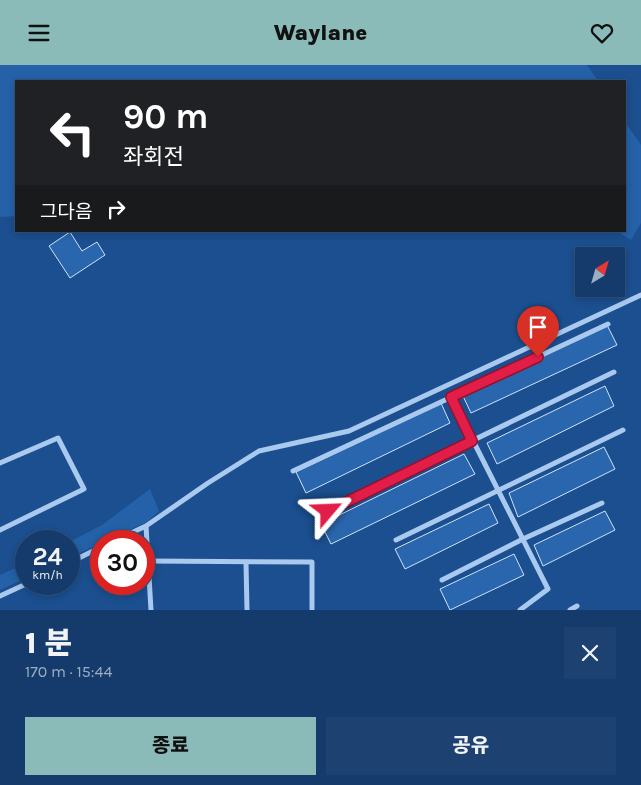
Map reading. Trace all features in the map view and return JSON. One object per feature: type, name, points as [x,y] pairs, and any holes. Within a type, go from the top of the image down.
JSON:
[{"type":"street","points":[[137,530],[260,451],[349,431],[641,295]]},
{"type":"street","points":[[293,471],[608,324]]},
{"type":"street","points":[[328,511],[614,372]]},
{"type":"street","points":[[451,397],[548,589],[520,610]]},
{"type":"street","points":[[396,541],[623,430]]},
{"type":"street","points":[[0,463],[58,438],[84,489],[0,530]]},
{"type":"street","points":[[442,580],[522,539],[602,503]]},
{"type":"street","points":[[146,526],[146,530]]},
{"type":"street","points":[[155,561],[312,562],[312,610]]},
{"type":"street","points":[[246,563],[247,610]]},
{"type":"street","points":[[0,596],[15,589]]},
{"type":"street","points":[[149,595],[150,610]]},
{"type":"street","points":[[570,610],[577,606]]},
{"type":"shaded area","points":[[0,65],[587,65],[597,80],[15,80],[15,216],[0,217]]},
{"type":"shaded area","points":[[626,123],[641,145],[641,223],[631,240],[618,232],[626,232]]},
{"type":"shaded area","points":[[150,489],[159,511],[147,522],[129,530],[92,530],[102,525]]},
{"type":"shaded area","points":[[90,531],[90,548],[80,553],[80,536]]},
{"type":"shaded area","points":[[15,568],[15,583],[0,590],[0,575]]},
{"type":"building","points":[[70,232],[82,251],[97,242],[105,255],[70,278],[49,246]]},
{"type":"building","points":[[607,325],[617,345],[471,413],[462,394]]},
{"type":"building","points":[[605,386],[614,406],[497,464],[487,443]]},
{"type":"building","points":[[441,403],[450,423],[306,493],[296,472]]},
{"type":"building","points":[[604,447],[615,469],[518,517],[509,493]]},
{"type":"building","points":[[464,454],[475,474],[331,544],[321,524]]},
{"type":"building","points":[[489,504],[498,523],[405,569],[395,549]]},
{"type":"building","points":[[605,511],[615,530],[543,566],[534,545]]},
{"type":"building","points":[[514,554],[524,575],[450,610],[440,589]]},
{"type":"route","points":[[328,511],[472,441],[451,397],[538,357]]}]
